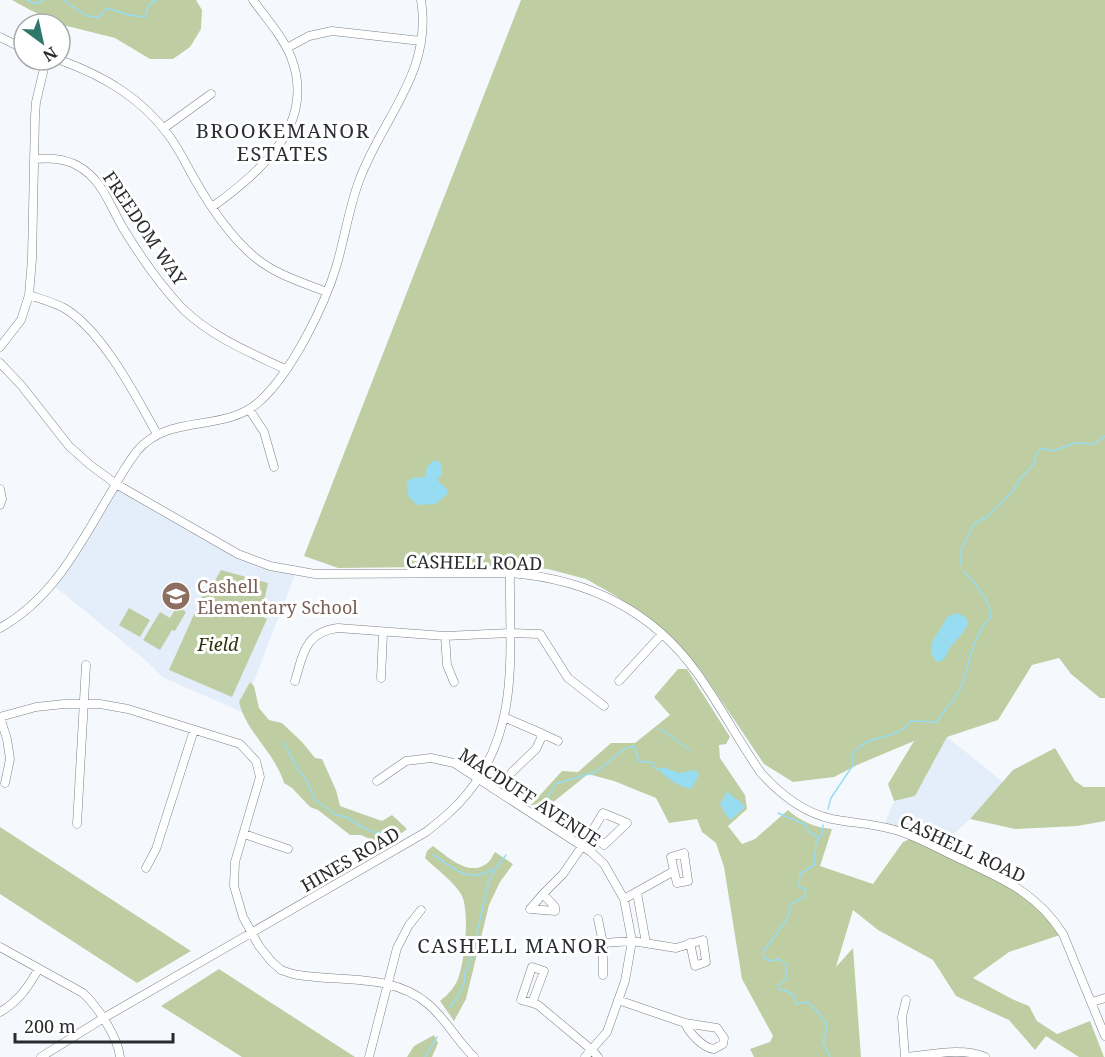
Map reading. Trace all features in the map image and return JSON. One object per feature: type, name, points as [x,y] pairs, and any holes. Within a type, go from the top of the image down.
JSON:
[{"type":"street","points":[[212,207],[256,172],[277,148],[290,128],[296,110],[298,89],[296,72],[287,48],[253,0]]},
{"type":"street","points":[[0,628],[29,608],[53,585],[139,449],[157,434],[179,426],[227,419],[249,409],[267,394],[285,369],[309,331],[327,292],[338,261],[359,181],[410,82],[419,56],[423,19],[421,0]]},
{"type":"street","points":[[287,48],[309,36],[332,30],[421,41]]},
{"type":"street","points":[[72,65],[117,85],[138,101],[164,128],[212,207],[240,244],[259,261],[327,292]]},
{"type":"street","points":[[0,347],[21,320],[29,295],[36,102],[43,72]]},
{"type":"street","points":[[164,128],[211,93]]},
{"type":"street","name":"FREEDOM WAY","points":[[34,159],[65,160],[92,176],[101,187],[139,252],[183,308],[225,341],[285,369]]},
{"type":"street","points":[[29,295],[63,307],[79,319],[122,371],[157,434]]},
{"type":"street","name":"CASHELL ROAD","points":[[0,363],[21,385],[69,446],[89,464],[116,483],[238,554],[270,566],[339,576],[510,573],[538,576],[575,584],[596,592],[641,616],[684,655],[749,756],[772,785],[794,802],[808,811],[831,819],[895,830],[914,837],[1015,886],[1030,896],[1054,919],[1063,934],[1105,1036]]},
{"type":"street","points":[[249,409],[264,432],[274,467]]},
{"type":"street","points":[[0,489],[2,499],[0,505]]},
{"type":"street","name":"HINES ROAD","points":[[41,1057],[102,1019],[426,832],[454,809],[479,778],[493,753],[506,718],[509,689],[510,573]]},
{"type":"street","points":[[295,681],[305,648],[318,633],[338,628],[445,636],[540,634],[568,678],[604,706]]},
{"type":"street","points":[[381,678],[383,633]]},
{"type":"street","points":[[619,681],[662,634]]},
{"type":"street","points":[[445,636],[447,665],[454,682]]},
{"type":"street","points":[[77,824],[86,664]]},
{"type":"street","points":[[5,783],[10,759],[0,717],[36,707],[84,703],[128,709],[240,744],[256,761],[260,777],[235,862],[234,886],[240,912],[271,961],[281,970],[293,974],[389,984],[411,992],[427,1003],[474,1057]]},
{"type":"street","points":[[506,718],[558,741]]},
{"type":"street","points":[[146,868],[156,849],[194,730]]},
{"type":"street","points":[[512,772],[536,749],[543,734]]},
{"type":"street","name":"MACDUFF AVENUE","points":[[377,781],[406,761],[431,758],[454,763],[582,844],[604,864],[624,899],[632,941],[630,962],[607,1032],[595,1054],[585,1057]]},
{"type":"street","points":[[543,894],[563,874],[603,813],[627,823],[604,845],[591,833]]},
{"type":"street","points":[[244,834],[288,849]]},
{"type":"street","points":[[624,899],[674,871]]},
{"type":"street","points":[[637,893],[646,943]]},
{"type":"street","points":[[369,1057],[397,948],[421,910]]},
{"type":"street","points":[[598,919],[603,943],[603,975]]},
{"type":"street","points":[[603,943],[632,941],[676,948],[690,943]]},
{"type":"street","points":[[0,947],[83,993],[93,1002],[117,1045],[120,1057]]},
{"type":"street","points":[[532,1003],[544,971],[532,968],[521,1000],[538,1005],[595,1054]]},
{"type":"street","points":[[0,1012],[15,1003],[38,970]]},
{"type":"street","points":[[1092,1002],[1105,998]]},
{"type":"street","points":[[618,1000],[685,1023],[717,1028],[724,1038],[723,1044],[714,1049],[708,1048],[688,1030],[685,1023]]},
{"type":"street","points":[[906,1000],[902,1017],[905,1057],[966,1052],[977,1053],[985,1057]]},
{"type":"shaded area","name":"Cashell Elementary School","points":[[116,484],[213,541],[296,572],[242,712],[164,678],[53,585]]},
{"type":"shaded area","points":[[947,737],[1003,782],[970,819],[938,849],[883,828],[894,801],[915,796]]},
{"type":"green space","points":[[12,0],[196,0],[202,10],[201,29],[190,47],[173,59],[150,59],[115,38],[72,27],[72,12],[30,10]]},
{"type":"green space","points":[[521,0],[1105,0],[1105,698],[1100,698],[1071,674],[1059,658],[1032,665],[998,720],[947,737],[915,796],[894,801],[888,784],[914,741],[834,777],[793,782],[764,764],[700,669],[668,635],[645,615],[586,579],[548,569],[508,566],[338,568],[304,556]]},
{"type":"green space","name":"Field","points":[[221,570],[268,583],[265,597],[254,613],[267,619],[232,697],[169,670],[204,592],[208,593]]},
{"type":"green space","points":[[177,606],[186,612],[160,650],[143,640],[160,612],[170,618]]},
{"type":"green space","points":[[129,608],[150,620],[140,637],[119,625]]},
{"type":"green space","points":[[678,669],[687,669],[730,737],[726,744],[719,745],[720,758],[745,795],[747,809],[728,826],[742,844],[755,839],[788,810],[808,823],[832,829],[820,866],[873,884],[903,842],[914,837],[1015,886],[1063,934],[1009,952],[973,978],[1029,1006],[1037,1021],[1057,1034],[1090,1021],[1104,1057],[1079,1057],[1046,1036],[1035,1050],[1009,1020],[956,996],[933,960],[878,930],[853,910],[836,967],[853,948],[861,1057],[754,1057],[750,1049],[770,1042],[773,1036],[742,979],[724,867],[716,843],[702,832],[697,819],[669,823],[656,798],[614,781],[588,774],[546,808],[531,805],[562,771],[578,772],[611,743],[635,743],[670,715],[654,697]]},
{"type":"green space","points":[[250,682],[254,686],[259,708],[269,720],[282,723],[315,758],[322,759],[336,790],[340,806],[382,821],[392,815],[407,829],[385,846],[361,835],[350,835],[318,810],[310,807],[284,783],[274,761],[248,724],[239,702]]},
{"type":"green space","points":[[1055,748],[1075,781],[1084,787],[1105,787],[1105,821],[1077,826],[1015,829],[970,819],[1013,770]]},
{"type":"green space","points":[[0,827],[191,951],[137,983],[0,894]]},
{"type":"green space","points":[[433,846],[451,860],[465,867],[479,867],[487,863],[495,852],[513,864],[500,882],[489,905],[466,999],[454,1021],[440,1001],[456,983],[461,968],[465,947],[464,901],[458,889],[425,858],[427,851]]},
{"type":"green space","points":[[219,969],[355,1057],[242,1057],[161,1006]]},
{"type":"green space","points":[[434,1035],[438,1043],[432,1057],[407,1057],[414,1046]]},
{"type":"water","points":[[433,461],[438,461],[442,467],[442,474],[437,480],[447,489],[447,494],[436,504],[417,505],[408,496],[407,482],[412,478],[425,477],[427,467]]},
{"type":"water","points":[[955,613],[967,619],[968,623],[945,658],[937,662],[931,645],[946,618]]},
{"type":"water","points":[[662,767],[680,773],[695,770],[699,775],[691,789],[669,779],[659,769]]},
{"type":"water","points":[[728,791],[745,807],[731,820],[720,804]]},
{"type":"waterway","points":[[27,0],[35,4],[43,0]]},
{"type":"waterway","points":[[63,0],[87,16],[99,17],[107,8],[145,17],[149,4],[157,0]]},
{"type":"waterway","points":[[961,565],[961,550],[974,524],[988,516],[1012,492],[1034,464],[1036,455],[1042,448],[1053,451],[1075,443],[1094,444],[1105,436]]},
{"type":"waterway","points":[[828,809],[831,798],[853,765],[852,755],[860,747],[867,742],[897,732],[911,721],[937,722],[957,695],[979,633],[991,617],[985,598],[964,571]]},
{"type":"waterway","points":[[659,728],[690,750]]},
{"type":"waterway","points":[[284,743],[298,770],[307,781],[314,799],[336,815],[346,817],[373,832],[392,833]]},
{"type":"waterway","points":[[541,803],[547,799],[555,784],[596,772],[626,748],[634,746],[639,761],[653,763],[656,769],[659,769]]},
{"type":"waterway","points":[[778,813],[806,825],[808,831],[819,838]]},
{"type":"waterway","points":[[823,825],[822,834],[816,842],[814,865],[800,874],[799,887],[806,889],[805,897],[792,903],[787,919],[763,952],[764,958],[771,961],[779,959],[786,964],[786,979],[779,985],[779,989],[793,995],[796,1004],[807,1002],[818,1012],[827,1026],[823,1041],[830,1057]]},
{"type":"waterway","points":[[433,855],[468,875],[476,875],[493,869]]},
{"type":"waterway","points":[[450,1007],[463,986],[464,974],[473,951],[490,878],[506,855]]},
{"type":"waterway","points":[[425,1057],[437,1037]]},
{"type":"place","name":"Cashell Elementary School","points":[[176,596]]},
{"type":"district","name":"BROOKEMANOR ESTATES","points":[[283,142]]},
{"type":"district","name":"CASHELL MANOR","points":[[513,945]]}]
